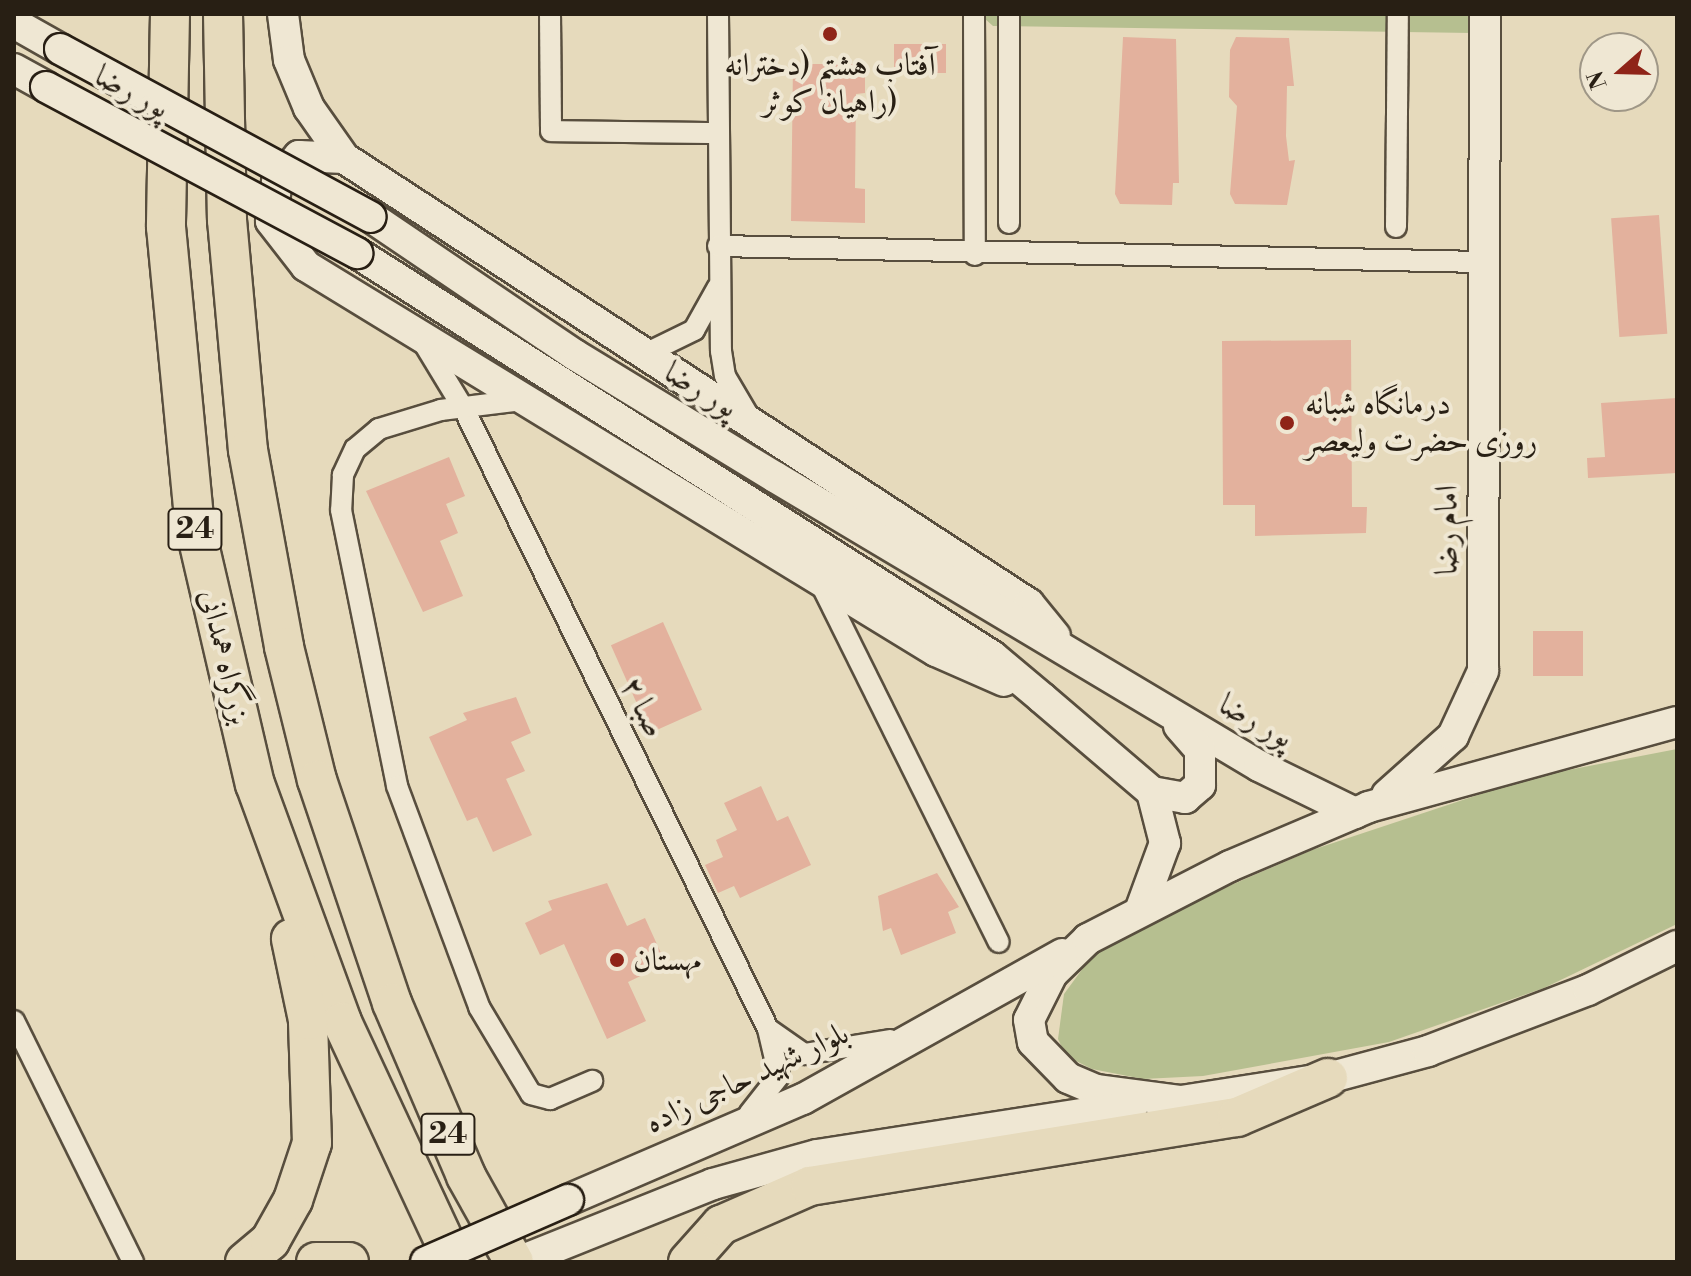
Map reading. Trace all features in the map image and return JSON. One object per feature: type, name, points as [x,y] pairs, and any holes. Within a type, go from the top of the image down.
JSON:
[{"type":"highway","name":"بزرگراه همدانی","points":[[170,14],[166,227],[195,527],[255,784],[342,1022],[454,1262]]},
{"type":"highway","name":"بزرگراه همدانی","points":[[223,14],[227,220],[248,450],[284,647],[317,780],[392,1003],[466,1176],[516,1262]]},
{"type":"highway","points":[[245,1262],[270,1241],[293,1200],[312,1143],[314,1087],[308,1020],[255,784]]},
{"type":"highway","points":[[688,1262],[721,1225],[810,1186],[1237,1117],[1328,1078]]},
{"type":"highway","points":[[316,1262],[349,1262]]},
{"type":"street","points":[[283,14],[289,60],[309,108],[344,158],[1029,604],[1069,653]]},
{"type":"street","points":[[550,14],[551,131],[719,133]]},
{"type":"street","points":[[718,14],[718,287],[725,376],[763,433]]},
{"type":"street","points":[[974,14],[975,255]]},
{"type":"street","points":[[1009,14],[1009,223]]},
{"type":"street","points":[[1396,227],[1398,14]]},
{"type":"street","name":"امام رضا","points":[[1362,810],[1453,736],[1483,671],[1485,14]]},
{"type":"street","name":"پور رضا","points":[[14,23],[371,217],[575,355],[1167,712],[1362,810]]},
{"type":"street","name":"پور رضا","points":[[14,69],[357,253],[992,656],[1152,792]]},
{"type":"street","points":[[344,158],[299,156],[277,182],[271,221],[306,266],[936,651],[1042,698]]},
{"type":"street","points":[[718,246],[975,255],[1482,262]]},
{"type":"street","points":[[643,355],[694,330],[718,287]]},
{"type":"street","name":"صبا ۲","points":[[415,334],[465,411],[768,1029],[779,1076],[753,1111],[719,1133]]},
{"type":"street","points":[[525,400],[465,411],[430,413],[379,429],[355,449],[343,475],[341,510],[367,652],[397,786],[479,1007],[531,1094],[550,1099],[592,1081]]},
{"type":"street","points":[[819,580],[999,942]]},
{"type":"street","points":[[1140,911],[1165,843],[1152,792],[1185,798],[1204,767],[1200,750],[1167,712]]},
{"type":"street","points":[[1362,810],[1677,722]]},
{"type":"street","name":"بلوار شهید حاجی زاده","points":[[426,1262],[803,1099],[1140,911],[1362,810]]},
{"type":"street","points":[[1088,939],[1036,996],[1033,1042],[1068,1078],[1096,1090],[1181,1101]]},
{"type":"street","points":[[516,1262],[713,1184],[817,1155],[1328,1078],[1508,1022],[1677,946]]},
{"type":"street","points":[[14,1021],[133,1262]]},
{"type":"street","points":[[768,1029],[804,1054],[829,1055],[938,1024]]},
{"type":"green space","points":[[989,14],[1472,14],[1472,33],[993,26],[984,18]]},
{"type":"green space","points":[[1677,749],[1677,924],[1544,988],[1389,1042],[1203,1076],[1143,1079],[1092,1069],[1066,1056],[1058,1039],[1064,994],[1092,956],[1153,919],[1312,850],[1532,777]]},
{"type":"building","points":[[1123,37],[1176,39],[1179,183],[1173,183],[1172,205],[1120,204],[1115,194]]},
{"type":"building","points":[[1236,37],[1289,38],[1294,86],[1287,86],[1286,136],[1289,161],[1295,160],[1287,205],[1235,204],[1230,194],[1237,106],[1229,97],[1230,50]]},
{"type":"building","points":[[894,44],[946,44],[946,73],[894,73]]},
{"type":"building","points":[[793,64],[865,64],[865,93],[856,94],[855,188],[865,189],[865,223],[791,221]]},
{"type":"building","points":[[1659,215],[1667,334],[1619,337],[1611,218]]},
{"type":"building","name":"درمانگاه شبانه روزی حضرت ولیعصر","points":[[1351,340],[1352,507],[1367,507],[1366,533],[1255,536],[1255,505],[1223,505],[1222,341]]},
{"type":"building","points":[[1677,398],[1677,473],[1588,478],[1587,458],[1605,457],[1601,403]]},
{"type":"building","points":[[449,457],[465,496],[446,504],[458,533],[440,541],[463,596],[423,612],[366,491]]},
{"type":"building","points":[[663,622],[702,710],[650,733],[611,645]]},
{"type":"building","points":[[1533,631],[1583,631],[1583,676],[1533,676]]},
{"type":"building","points":[[516,697],[531,733],[511,742],[525,771],[506,779],[532,835],[493,852],[477,817],[467,821],[429,737],[467,720],[463,713]]},
{"type":"building","points":[[761,786],[777,821],[788,816],[811,865],[740,898],[734,886],[718,893],[705,865],[723,857],[716,840],[737,830],[724,803]]},
{"type":"building","points":[[937,873],[959,907],[948,912],[956,933],[901,955],[891,928],[883,931],[878,896]]},
{"type":"building","name":"مهستان","points":[[607,883],[627,926],[645,918],[666,964],[628,982],[646,1021],[607,1039],[564,944],[540,955],[525,923],[552,910],[548,901]]},
{"type":"place","name":"آفتاب هشتم (دخترانه راهیان کوثر)","points":[[830,34]]},
{"type":"place","name":"درمانگاه شبانه روزی حضرت ولیعصر","points":[[1287,423]]},
{"type":"place","name":"مهستان","points":[[617,960]]}]
